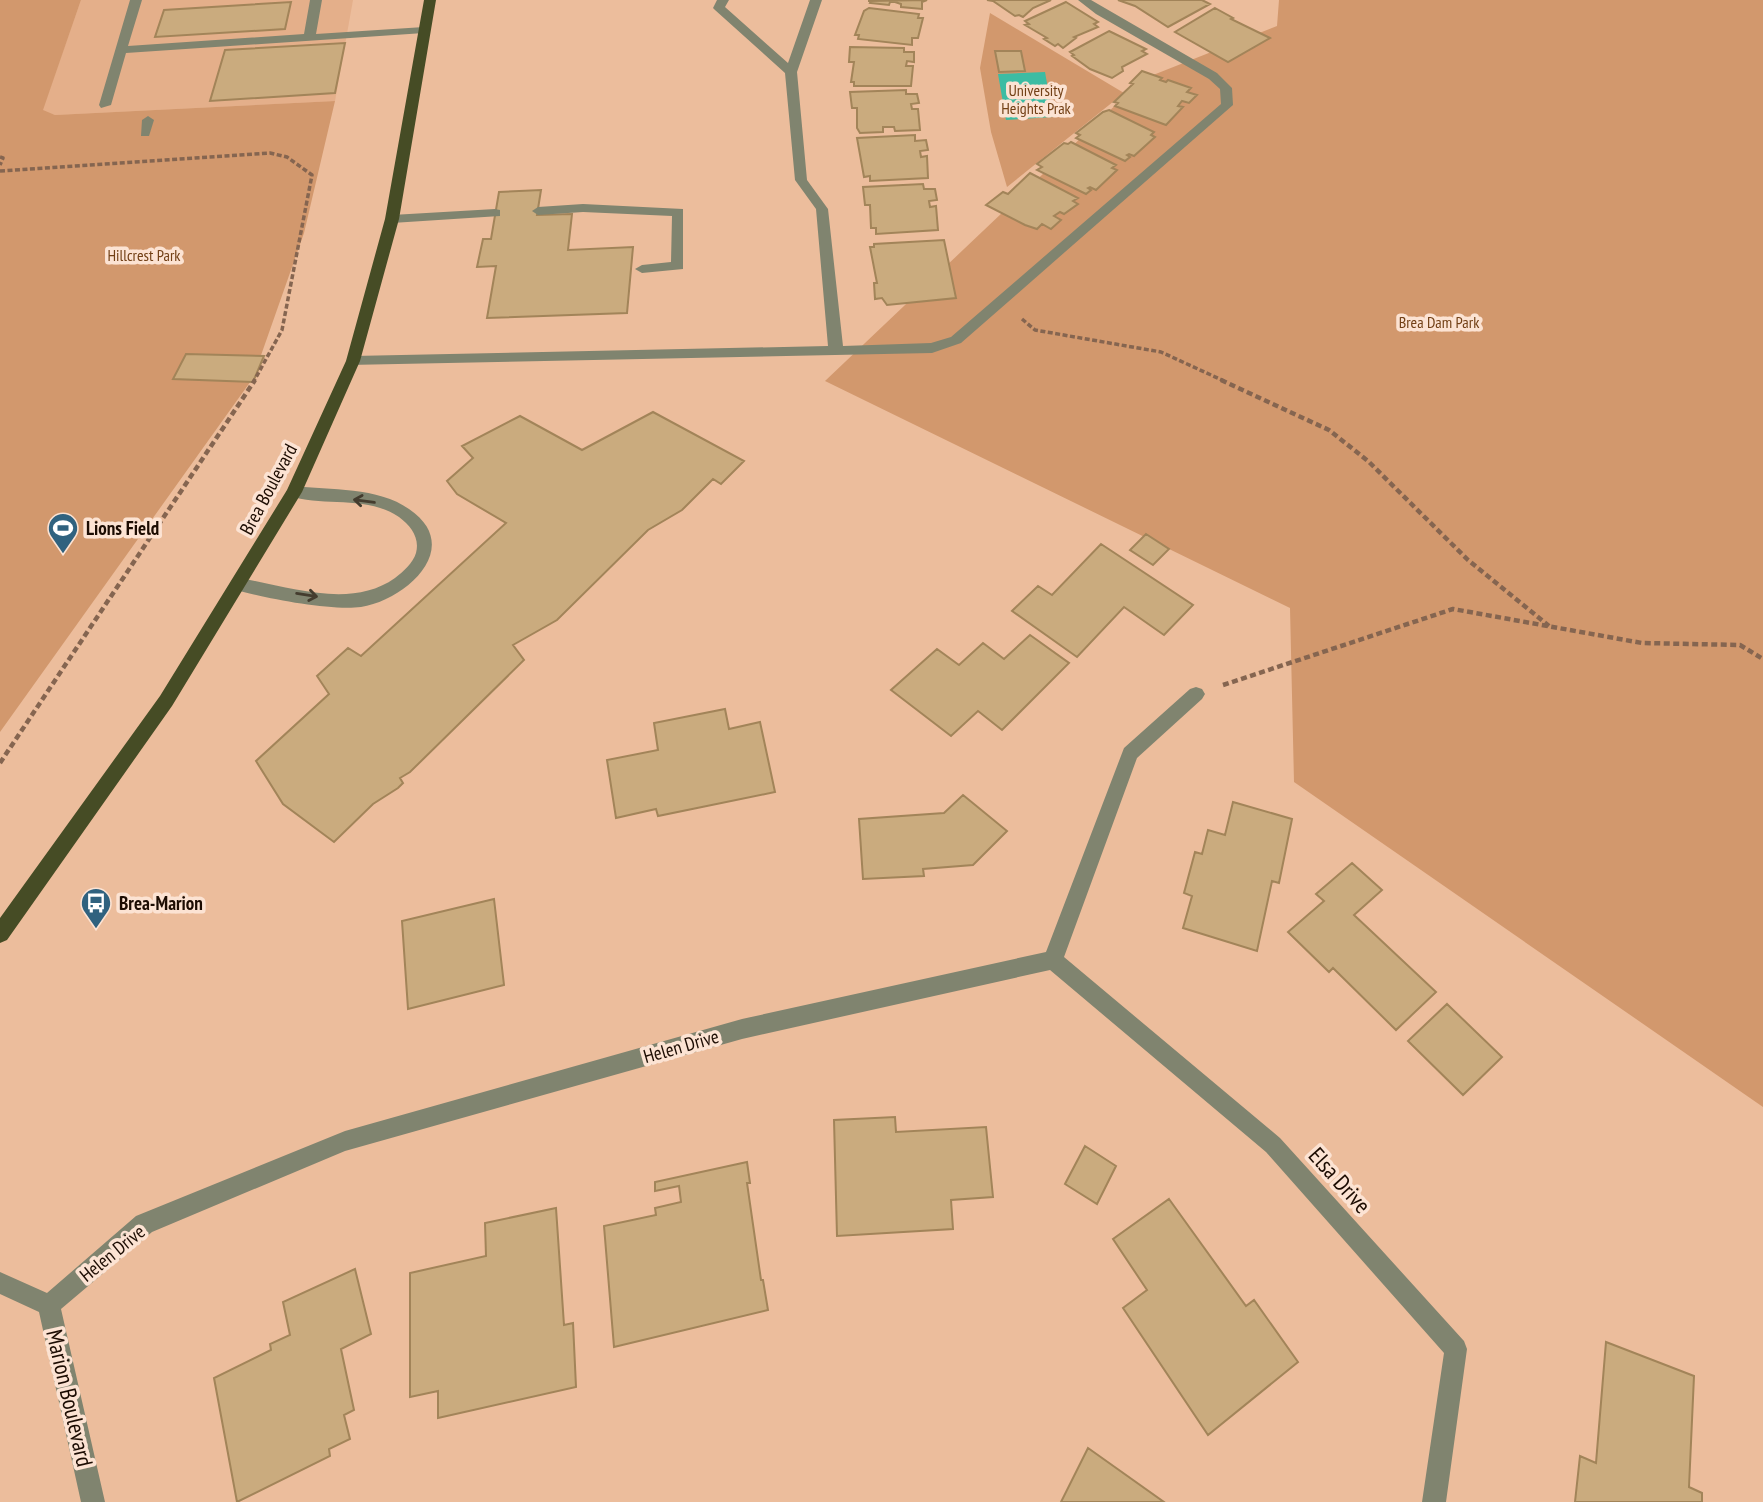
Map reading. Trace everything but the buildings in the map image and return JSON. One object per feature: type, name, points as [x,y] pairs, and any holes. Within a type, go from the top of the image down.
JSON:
[{"type":"main road","name":"Brea Boulevard","points":[[0,934],[166,701],[294,492],[353,361],[392,219],[429,0]]},
{"type":"street","points":[[106,105],[136,0]]},
{"type":"street","points":[[309,38],[316,0]]},
{"type":"street","points":[[723,0],[719,8],[791,72]]},
{"type":"street","points":[[816,0],[791,72],[801,180],[822,209],[836,351]]},
{"type":"street","points":[[353,361],[932,348],[956,340],[1227,105],[1226,88],[1213,76],[1084,0]]},
{"type":"street","points":[[121,50],[424,30]]},
{"type":"street","points":[[145,133],[148,120]]},
{"type":"street","points":[[538,211],[583,208],[678,212],[678,266],[642,269]]},
{"type":"street","points":[[392,219],[495,213]]},
{"type":"street","points":[[239,584],[359,600],[383,594],[402,584],[423,559],[425,547],[422,534],[415,522],[403,513],[384,504],[294,492]]},
{"type":"street","points":[[1053,960],[1130,754],[1196,694]]},
{"type":"street","name":"Helen Drive","points":[[49,1305],[144,1224],[345,1141],[742,1029],[1053,960]]},
{"type":"street","name":"Elsa Drive","points":[[1053,960],[1273,1145],[1456,1349],[1434,1502]]},
{"type":"street","name":"Marion Boulevard","points":[[0,1283],[49,1305],[93,1502]]},
{"type":"path","points":[[0,171],[270,153],[287,157],[312,175],[282,330],[243,401],[0,763]]},
{"type":"path","points":[[0,157],[3,158],[0,165]]},
{"type":"path","points":[[995,304],[1035,330],[1161,352],[1329,430],[1368,461],[1468,560],[1549,626]]},
{"type":"path","points":[[1196,694],[1453,609],[1642,643],[1741,645],[1763,659]]},
{"type":"shaded area","points":[[81,0],[353,0],[335,101],[55,115],[42,111]]},
{"type":"green space","name":"Hillcrest Park","points":[[0,0],[81,0],[43,110],[55,115],[335,101],[304,233],[253,378],[0,732]]},
{"type":"green space","name":"Brea Dam Park","points":[[1279,0],[1763,0],[1763,1107],[1294,782],[1290,608],[825,381],[1143,79],[1277,26]]},
{"type":"green space","name":"University Heights Prak","points":[[990,13],[1124,93],[1007,187],[991,132],[980,68]]},
{"type":"water","points":[[1045,72],[1053,117],[1006,120],[998,74]]},
{"type":"place","name":"Lions Field","points":[[63,555]]},
{"type":"place","name":"Brea-Marion","points":[[96,930]]}]
